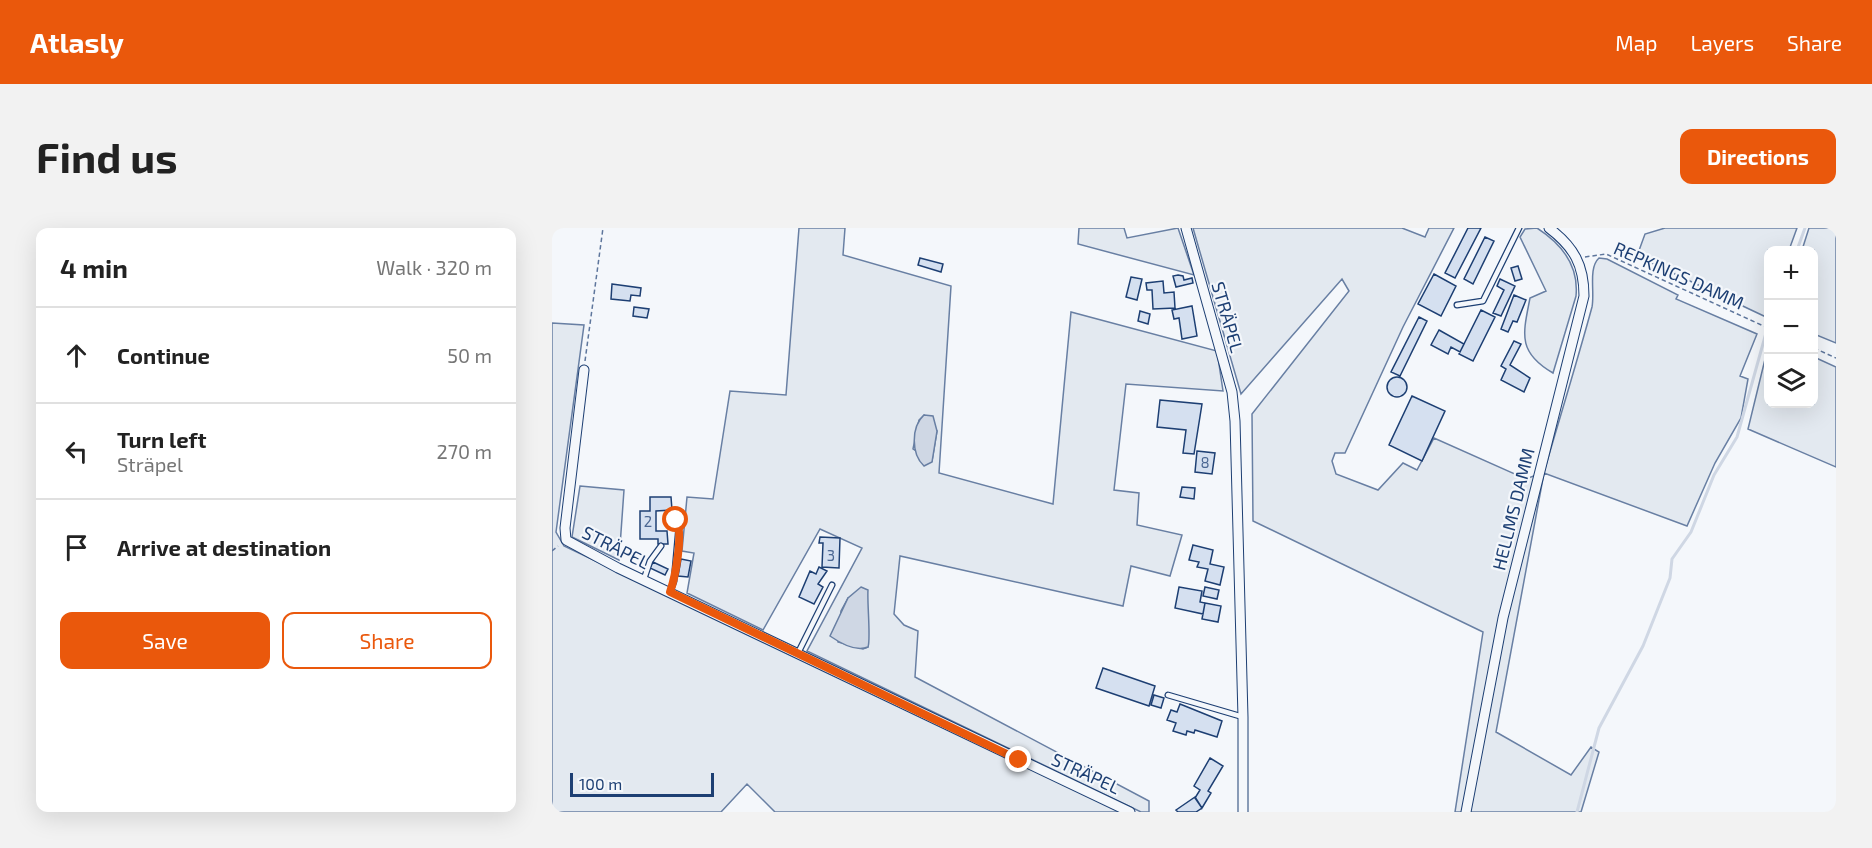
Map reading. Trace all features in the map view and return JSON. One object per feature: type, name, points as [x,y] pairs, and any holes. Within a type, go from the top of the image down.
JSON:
[{"type":"street","name":"STRÄPEL","points":[[1186,228],[1232,392],[1243,717],[1243,812]]},
{"type":"street","name":"HELLMS DAMM","points":[[1466,812],[1506,607],[1584,296],[1584,276],[1579,260],[1565,240],[1550,228]]},
{"type":"street","name":"STRÄPEL","points":[[584,370],[565,528],[566,540],[584,551],[1130,812]]},
{"type":"lane","points":[[1457,305],[1483,300],[1519,228]]},
{"type":"lane","points":[[668,517],[676,520],[680,525],[674,581],[670,592]]},
{"type":"lane","points":[[644,579],[650,561],[661,546]]},
{"type":"lane","points":[[798,653],[832,585]]},
{"type":"lane","points":[[1168,695],[1243,717]]},
{"type":"path","points":[[584,370],[603,228]]},
{"type":"path","name":"REPKINGS DAMM","points":[[1579,260],[1591,255],[1606,254],[1764,326]]},
{"type":"path","points":[[1818,350],[1836,358]]},
{"type":"shaded area","points":[[799,228],[845,228],[843,255],[951,286],[939,473],[1053,504],[1071,312],[1217,351],[1223,391],[1126,384],[1114,490],[1139,493],[1137,525],[1182,535],[1170,576],[1131,566],[1123,606],[900,556],[894,614],[904,625],[918,631],[915,677],[1149,801],[1149,812],[1141,812],[807,651],[862,548],[820,529],[763,630],[687,593],[694,553],[682,551],[687,497],[713,499],[730,391],[786,395]],"holes":[[[924,415],[937,431],[932,461],[913,449],[919,420]],[[848,598],[867,612],[868,647],[863,649],[838,642],[841,611]]]},
{"type":"shaded area","points":[[1079,228],[1124,228],[1127,238],[1178,228],[1194,275],[1078,244]]},
{"type":"shaded area","points":[[1193,228],[1402,228],[1425,237],[1429,228],[1454,228],[1403,327],[1345,453],[1335,453],[1332,461],[1336,474],[1378,490],[1403,463],[1417,470],[1434,438],[1526,479],[1544,472],[1592,307],[1593,274],[1599,258],[1607,259],[1678,295],[1676,299],[1757,334],[1740,376],[1748,379],[1741,418],[1715,463],[1687,526],[1544,473],[1496,732],[1571,775],[1591,747],[1599,752],[1581,812],[1455,812],[1483,632],[1253,521],[1252,414],[1349,291],[1342,279],[1241,394]]},
{"type":"shaded area","points":[[1537,228],[1561,248],[1572,265],[1575,275],[1576,296],[1553,373],[1533,357],[1525,341],[1530,298],[1546,291],[1520,237],[1525,229]]},
{"type":"shaded area","points":[[1665,228],[1797,228],[1790,246],[1764,246],[1764,316],[1637,256],[1645,234]]},
{"type":"shaded area","points":[[1809,228],[1836,228],[1836,343],[1818,336],[1818,246],[1803,246]]},
{"type":"shaded area","points":[[552,323],[584,325],[556,532],[564,546],[1122,812],[775,812],[747,784],[721,812],[552,812]]},
{"type":"shaded area","points":[[1818,359],[1836,367],[1836,467],[1748,429],[1764,363],[1764,408],[1818,408]]},
{"type":"shaded area","points":[[924,415],[933,416],[937,431],[932,462],[924,466],[917,455],[914,440],[917,426]]},
{"type":"shaded area","points":[[580,486],[624,490],[619,560],[572,537]]},
{"type":"shaded area","points":[[861,587],[868,590],[868,647],[853,648],[830,636],[848,598]]},
{"type":"building","points":[[1468,228],[1481,228],[1455,278],[1445,273]]},
{"type":"building","points":[[1485,237],[1494,241],[1473,284],[1464,279]]},
{"type":"building","points":[[920,258],[943,264],[941,272],[918,265]]},
{"type":"building","points":[[1518,266],[1522,279],[1515,281],[1511,268]]},
{"type":"building","points":[[1434,274],[1456,286],[1441,316],[1418,304]]},
{"type":"building","points":[[1173,276],[1183,276],[1184,280],[1192,278],[1193,283],[1176,287]]},
{"type":"building","points":[[1131,277],[1142,279],[1137,300],[1126,297]]},
{"type":"building","points":[[1500,279],[1515,286],[1501,316],[1493,313],[1504,290],[1497,286]]},
{"type":"building","points":[[1163,281],[1164,293],[1174,292],[1175,308],[1153,309],[1152,290],[1147,290],[1146,283]]},
{"type":"building","points":[[612,284],[641,288],[640,296],[631,295],[630,301],[611,299]]},
{"type":"building","points":[[1514,295],[1526,300],[1517,322],[1513,321],[1508,332],[1501,329]]},
{"type":"building","points":[[1192,306],[1197,336],[1182,339],[1179,318],[1174,319],[1172,310]]},
{"type":"building","points":[[634,307],[649,309],[647,318],[633,316]]},
{"type":"building","points":[[1481,310],[1495,317],[1473,361],[1459,354]]},
{"type":"building","points":[[1140,311],[1150,314],[1148,324],[1138,321]]},
{"type":"building","points":[[1419,317],[1427,321],[1400,376],[1391,372]]},
{"type":"building","points":[[1439,330],[1464,344],[1460,352],[1451,347],[1448,354],[1431,345]]},
{"type":"building","points":[[1514,341],[1521,344],[1510,365],[1530,378],[1524,392],[1501,380],[1506,369],[1501,366]]},
{"type":"building","points":[[1397,377],[1404,380],[1407,387],[1404,394],[1397,397],[1390,394],[1387,387],[1390,380]]},
{"type":"building","points":[[1412,396],[1445,411],[1422,461],[1389,445]]},
{"type":"building","points":[[1160,400],[1202,404],[1194,454],[1183,453],[1186,430],[1157,427]]},
{"type":"building","points":[[1197,451],[1215,453],[1212,474],[1195,472]]},
{"type":"building","points":[[1182,487],[1195,488],[1194,499],[1180,497]]},
{"type":"building","points":[[650,497],[671,497],[672,510],[656,511],[656,531],[667,531],[668,544],[658,544],[658,539],[640,539],[640,511],[650,511]]},
{"type":"building","points":[[820,537],[840,538],[839,568],[822,567],[823,543],[819,543]]},
{"type":"building","points":[[1193,545],[1213,550],[1210,564],[1224,567],[1220,585],[1205,581],[1208,569],[1197,567],[1199,562],[1189,560]]},
{"type":"building","points":[[681,559],[691,561],[688,577],[678,576]]},
{"type":"building","points":[[653,562],[668,569],[665,575],[650,568]]},
{"type":"building","points":[[819,567],[827,571],[818,584],[823,587],[814,604],[799,597],[810,571],[816,574]]},
{"type":"building","points":[[1179,587],[1202,591],[1200,602],[1205,603],[1203,614],[1175,608]]},
{"type":"building","points":[[1205,587],[1219,590],[1217,599],[1203,596]]},
{"type":"building","points":[[1205,603],[1221,606],[1218,622],[1202,619]]},
{"type":"building","points":[[1103,668],[1155,686],[1149,706],[1096,688]]},
{"type":"building","points":[[1154,695],[1164,698],[1161,708],[1151,705]]},
{"type":"building","points":[[1180,704],[1222,721],[1217,737],[1195,730],[1194,733],[1187,731],[1186,735],[1173,731],[1176,723],[1167,720],[1171,710],[1177,712]]},
{"type":"building","points":[[1210,758],[1223,766],[1208,791],[1211,793],[1202,808],[1195,798],[1200,790],[1194,786]]},
{"type":"building","points":[[1195,797],[1202,808],[1196,812],[1176,810]]},
{"type":"waterway","points":[[1798,246],[1805,228]]},
{"type":"waterway","points":[[1577,812],[1599,728],[1643,646],[1670,578],[1672,559],[1691,532],[1714,475],[1737,437],[1764,340]]},
{"type":"route","points":[[676,520],[680,525],[674,581],[670,592],[1019,760]]}]
